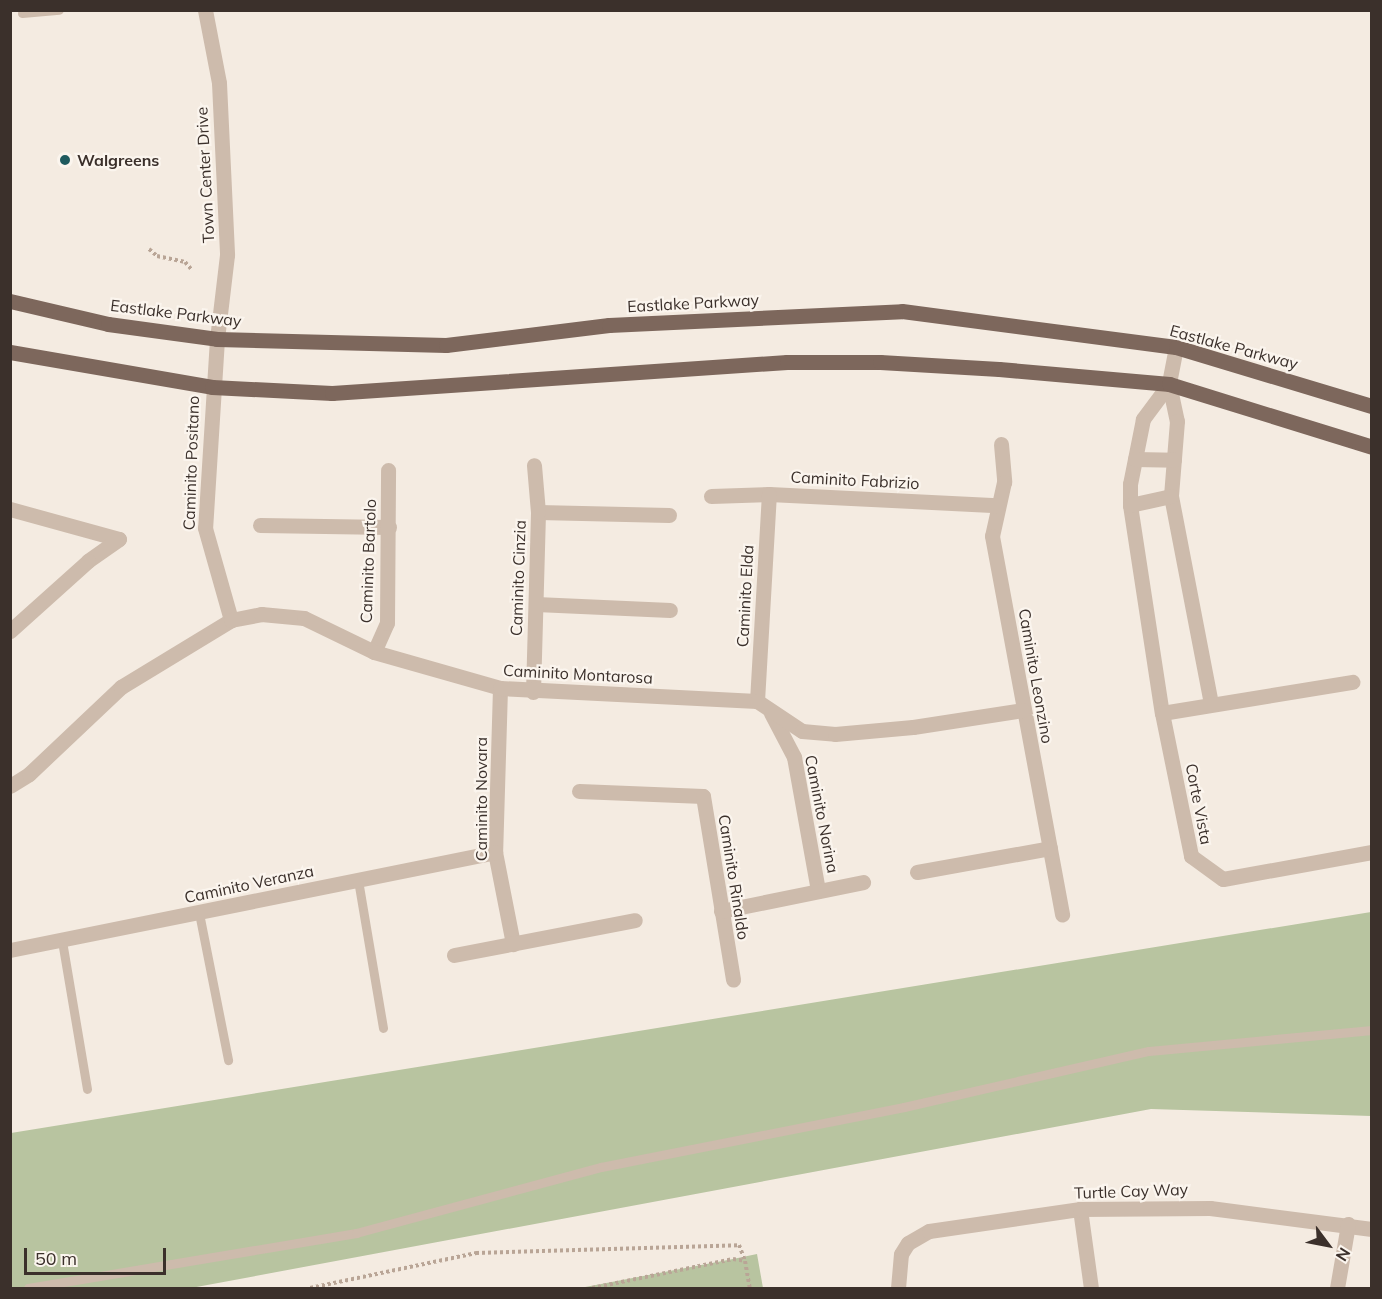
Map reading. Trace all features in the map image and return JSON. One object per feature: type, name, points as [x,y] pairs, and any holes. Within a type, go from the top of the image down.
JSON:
[{"type":"main road","name":"Eastlake Parkway","points":[[10,301],[108,324],[217,339],[446,345],[609,324],[902,311],[1176,347],[1371,406]]},
{"type":"main road","points":[[10,352],[212,387],[332,393],[811,362],[999,369],[1169,384],[1371,447]]},
{"type":"street","name":"Town Center Drive","points":[[205,10],[219,83],[227,255],[217,339]]},
{"type":"street","name":"Caminito Positano","points":[[217,339],[212,387],[205,528],[231,620]]},
{"type":"street","name":"Corte Vista","points":[[1176,347],[1169,384],[1177,421],[1171,496],[1211,705]]},
{"type":"street","name":"Corte Vista","points":[[1169,384],[1143,419],[1135,459],[1130,505],[1162,713],[1191,856],[1223,879],[1371,852]]},
{"type":"street","name":"Caminito Leonzino","points":[[1001,444],[1004,482],[997,505],[992,536],[1062,915]]},
{"type":"street","points":[[1135,459],[1174,460]]},
{"type":"street","name":"Caminito Cinzia","points":[[533,692],[538,512],[534,465]]},
{"type":"street","name":"Caminito Bartolo","points":[[374,652],[387,623],[388,470]]},
{"type":"street","name":"Caminito Fabrizio","points":[[711,496],[769,494],[997,505]]},
{"type":"street","name":"Caminito Elda","points":[[757,701],[769,494]]},
{"type":"street","points":[[1130,505],[1171,496]]},
{"type":"street","points":[[10,508],[119,539],[88,561],[10,631]]},
{"type":"street","points":[[538,512],[669,515]]},
{"type":"street","points":[[260,525],[389,527]]},
{"type":"street","points":[[536,604],[670,610]]},
{"type":"street","name":"Caminito Montarosa","points":[[10,786],[29,774],[122,687],[231,620],[261,614],[304,618],[374,652],[500,688],[533,692],[757,701]]},
{"type":"street","points":[[1162,713],[1352,682]]},
{"type":"street","name":"Caminito Novara","points":[[500,688],[495,852],[513,944]]},
{"type":"street","points":[[757,701],[802,731],[835,734],[913,727],[1023,710]]},
{"type":"street","name":"Caminito Norina","points":[[771,712],[794,757],[818,891]]},
{"type":"street","name":"Caminito Rinaldo","points":[[579,791],[703,796],[733,980]]},
{"type":"street","points":[[917,872],[1050,848]]},
{"type":"street","name":"Caminito Veranza","points":[[10,950],[495,852]]},
{"type":"street","points":[[722,911],[863,882]]},
{"type":"street","points":[[454,955],[635,920]]},
{"type":"street","name":"Turtle Cay Way","points":[[898,1288],[901,1254],[908,1243],[929,1231],[1080,1209],[1210,1208],[1348,1224],[1371,1229]]},
{"type":"street","points":[[1080,1209],[1091,1288]]},
{"type":"street","points":[[1337,1288],[1348,1224]]},
{"type":"lane","points":[[22,13],[59,10]]},
{"type":"lane","points":[[358,880],[383,1028]]},
{"type":"lane","points":[[199,913],[228,1060]]},
{"type":"lane","points":[[62,941],[87,1089]]},
{"type":"lane","points":[[28,1288],[356,1233],[601,1167],[904,1107],[1149,1051],[1371,1030]]},
{"type":"path","points":[[149,249],[157,256],[181,260],[191,269]]},
{"type":"path","points":[[310,1288],[476,1253],[739,1245],[750,1288]]},
{"type":"path","points":[[592,1288],[734,1259],[745,1262]]},
{"type":"green space","points":[[1371,912],[1371,1116],[1151,1109],[191,1288],[11,1288],[11,1133]]},
{"type":"green space","points":[[757,1254],[763,1288],[580,1288],[733,1259]]},
{"type":"place","name":"Walgreens","points":[[65,160]]}]
